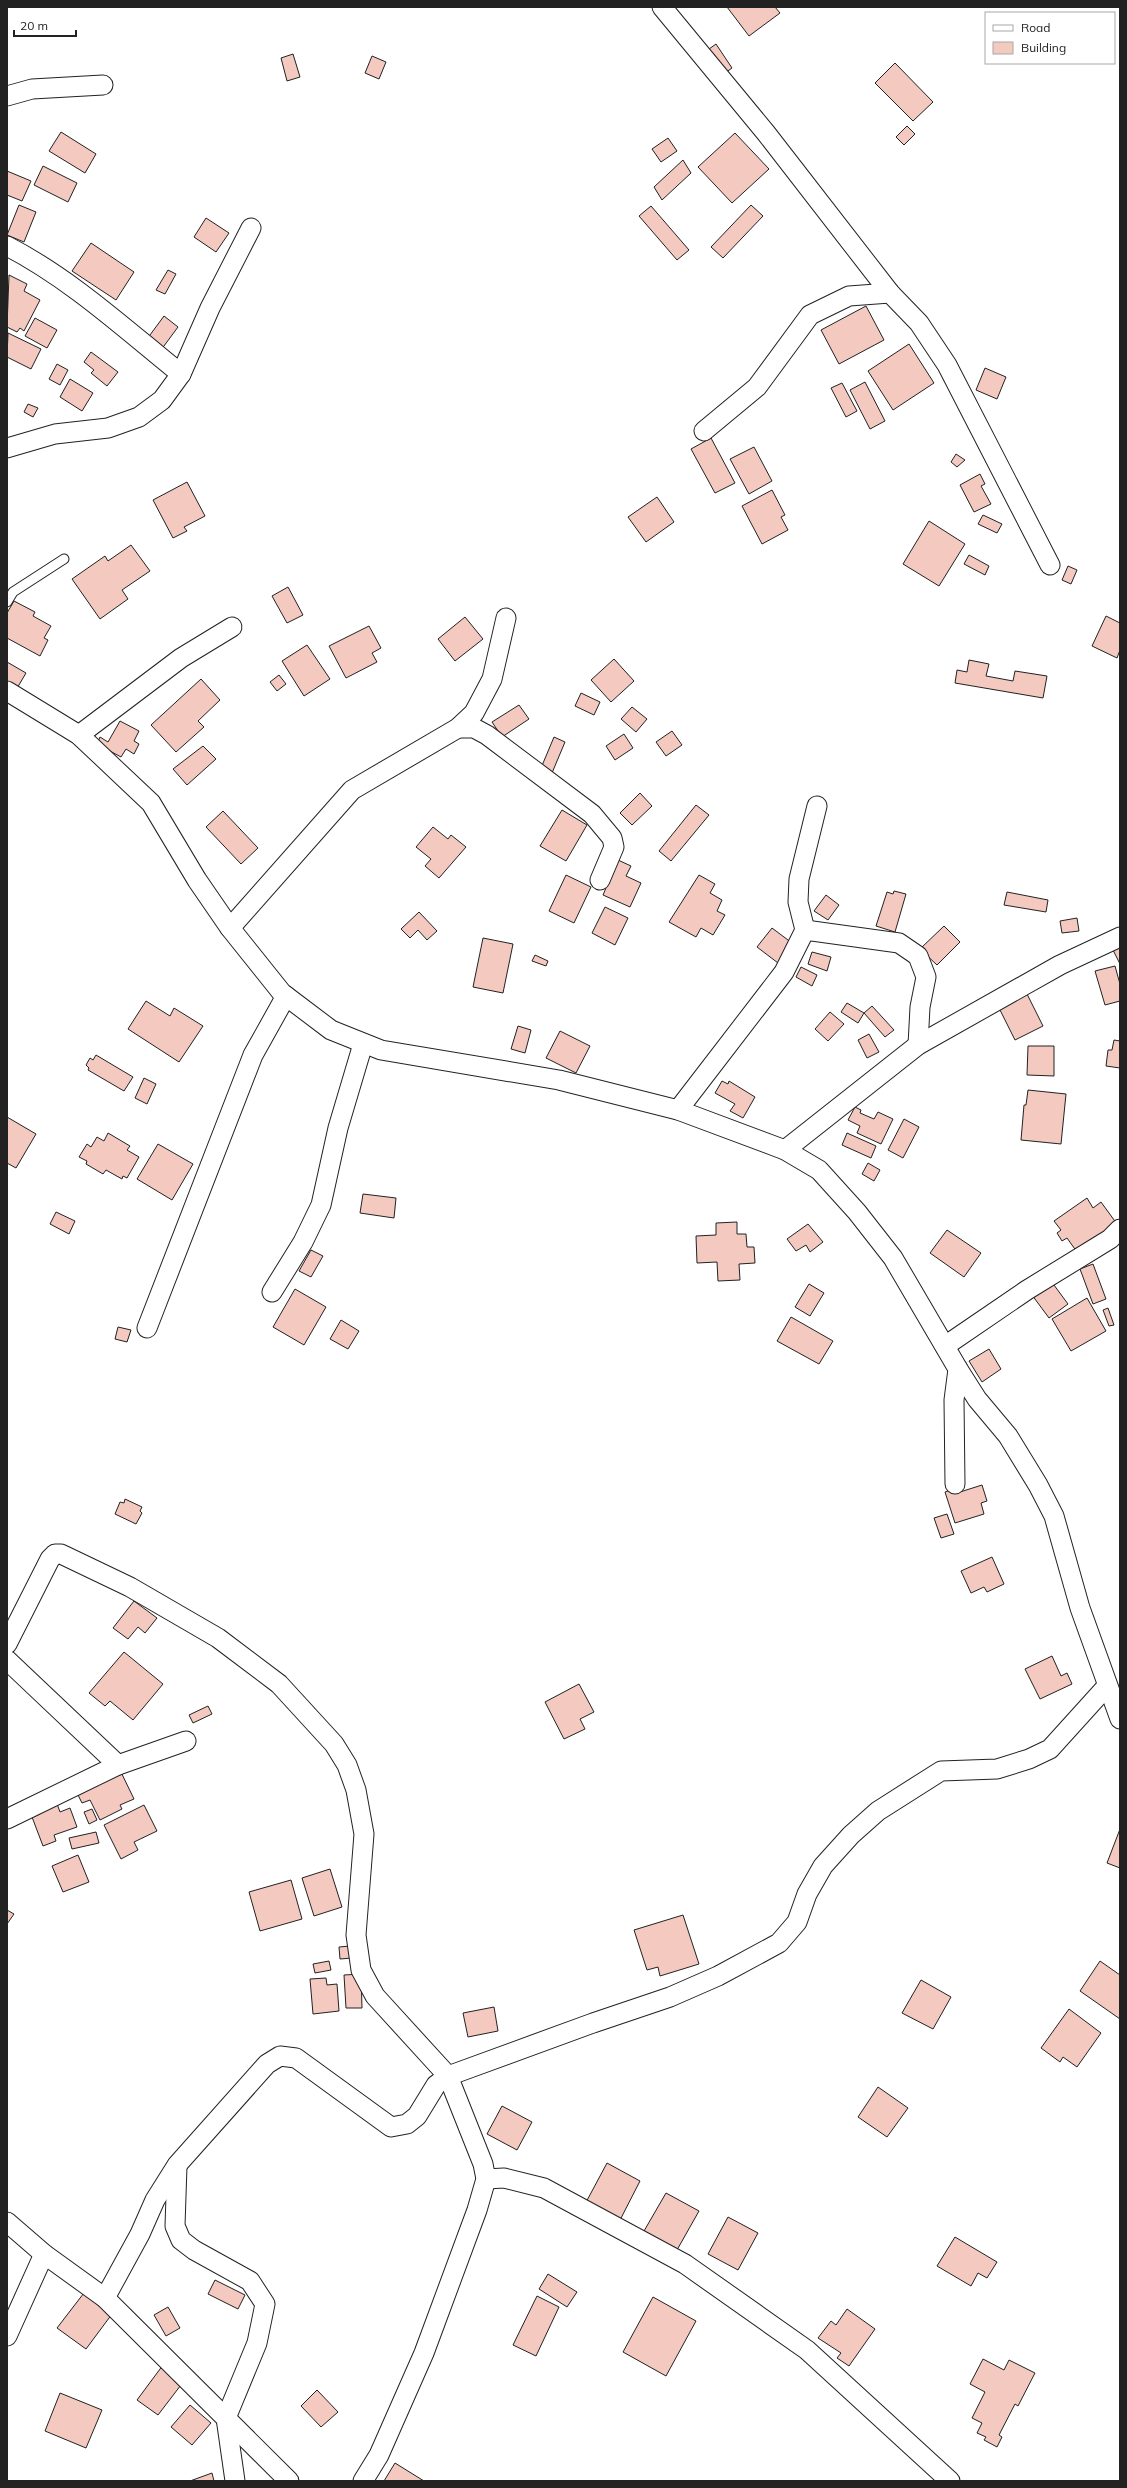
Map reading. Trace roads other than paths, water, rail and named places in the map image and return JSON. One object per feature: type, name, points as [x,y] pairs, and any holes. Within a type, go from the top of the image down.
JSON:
[{"type":"street","points":[[662,7],[766,133],[890,292],[919,323],[947,365],[1050,565]]},
{"type":"street","points":[[7,96],[32,89],[103,85]]},
{"type":"street","points":[[7,448],[55,434],[108,428],[139,417],[162,400],[181,374],[210,308],[251,228]]},
{"type":"street","points":[[7,246],[33,260],[95,304],[181,374]]},
{"type":"street","points":[[704,431],[757,387],[810,316],[849,296],[890,292]]},
{"type":"street","points":[[230,928],[352,790],[458,728],[474,713],[492,679],[506,618]]},
{"type":"street","points":[[79,735],[181,658],[232,627]]},
{"type":"street","points":[[7,691],[79,735],[151,803],[197,880],[230,928],[286,996],[331,1030],[381,1050],[559,1080],[678,1110],[785,1150],[819,1170],[857,1212],[893,1258],[946,1346],[958,1369],[977,1398],[1008,1436],[1054,1516],[1080,1608],[1120,1719]]},
{"type":"street","points":[[458,728],[474,728],[487,735],[592,814],[612,838],[614,847],[600,880]]},
{"type":"street","points":[[678,1110],[784,972],[806,930],[798,902],[799,879],[817,806]]},
{"type":"street","points":[[806,930],[899,943],[918,956],[926,977],[920,1007],[918,1045]]},
{"type":"street","points":[[785,1150],[918,1045],[1060,965],[1120,937]]},
{"type":"street","points":[[147,1328],[253,1055],[286,996]]},
{"type":"street","points":[[272,1292],[303,1242],[321,1206],[338,1128],[363,1044]]},
{"type":"street","points":[[946,1346],[1027,1290],[1110,1239],[1120,1229]]},
{"type":"street","points":[[956,1484],[954,1400],[958,1369]]},
{"type":"street","points":[[7,1644],[50,1559],[55,1554],[61,1554],[130,1587],[218,1638],[279,1684],[334,1744],[347,1765],[356,1790],[364,1834],[356,1935],[361,1970],[375,1996],[448,2076],[483,2164],[486,2179],[477,2210],[424,2353],[379,2455],[363,2481]]},
{"type":"street","points":[[7,1660],[118,1765]]},
{"type":"street","points":[[105,2298],[140,2234],[155,2200],[177,2165],[267,2064],[280,2056],[296,2058],[391,2127],[408,2124],[417,2116],[436,2085],[448,2076],[578,2028],[670,1997],[718,1976],[779,1943],[797,1922],[807,1894],[823,1866],[852,1834],[878,1811],[941,1770],[997,1769],[1029,1759],[1050,1749],[1107,1686]]},
{"type":"street","points":[[7,1819],[118,1765],[186,1741]]},
{"type":"street","points":[[177,2165],[175,2226],[181,2240],[194,2250],[250,2281],[265,2304],[257,2343],[226,2418],[235,2481]]},
{"type":"street","points":[[486,2179],[504,2178],[544,2188],[684,2264],[807,2350],[950,2481]]},
{"type":"street","points":[[7,2222],[44,2254],[105,2298],[289,2481]]},
{"type":"street","points":[[7,2336],[44,2254]]},
{"type":"lane","points":[[7,602],[13,592],[64,559]]}]
